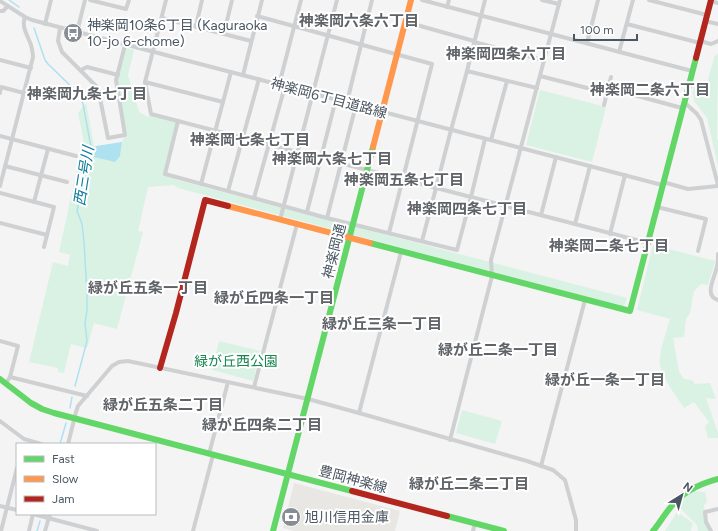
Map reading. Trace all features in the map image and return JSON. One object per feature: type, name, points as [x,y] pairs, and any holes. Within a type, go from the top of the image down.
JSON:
[{"type":"street","points":[[45,24],[51,0]]},
{"type":"street","points":[[76,32],[85,0]]},
{"type":"street","points":[[90,0],[126,10],[129,0]]},
{"type":"street","points":[[166,0],[145,82],[151,114],[648,243]]},
{"type":"street","points":[[196,26],[202,0]]},
{"type":"street","points":[[224,33],[232,0]]},
{"type":"street","points":[[243,75],[262,0]]},
{"type":"street","points":[[279,85],[301,0]]},
{"type":"street","points":[[280,220],[336,0]]},
{"type":"street","points":[[347,102],[372,0]]},
{"type":"street","name":"神楽岡通","points":[[273,531],[411,0]]},
{"type":"street","points":[[422,0],[692,71]]},
{"type":"street","points":[[447,7],[449,0]]},
{"type":"street","points":[[422,242],[484,0]]},
{"type":"street","points":[[450,440],[492,276],[491,260],[559,2],[542,0]]},
{"type":"street","points":[[587,43],[598,0]]},
{"type":"street","points":[[620,52],[633,0]]},
{"type":"street","points":[[649,0],[706,18],[718,24]]},
{"type":"street","name":"神楽岡6丁目道路線","points":[[0,1],[25,17],[45,24],[450,130],[662,184],[688,189],[718,186]]},
{"type":"street","points":[[160,368],[176,313],[205,200],[630,312],[706,18],[711,1],[718,3]]},
{"type":"street","points":[[0,11],[3,11],[8,7]]},
{"type":"street","points":[[257,16],[432,64],[389,233]]},
{"type":"street","points":[[0,186],[33,57],[31,46],[24,29],[25,17]]},
{"type":"street","points":[[162,18],[251,41]]},
{"type":"street","points":[[406,22],[543,60]]},
{"type":"street","points":[[627,24],[700,42],[711,44],[718,41]]},
{"type":"street","points":[[60,28],[58,41],[62,52],[98,88],[108,138],[126,135],[116,80],[125,45]]},
{"type":"street","points":[[0,60],[31,68]]},
{"type":"street","points":[[81,70],[87,67],[118,75]]},
{"type":"street","points":[[467,71],[537,88]]},
{"type":"street","points":[[201,184],[231,72]]},
{"type":"street","points":[[540,76],[606,94]]},
{"type":"street","points":[[604,105],[611,77]]},
{"type":"street","points":[[228,191],[259,79]]},
{"type":"street","points":[[491,140],[507,81]]},
{"type":"street","points":[[145,82],[223,102]]},
{"type":"street","points":[[254,198],[285,86]]},
{"type":"street","points":[[0,92],[2,87],[24,93]]},
{"type":"street","points":[[608,88],[683,105],[697,114],[701,120],[718,186]]},
{"type":"street","points":[[307,212],[336,99]]},
{"type":"street","points":[[326,218],[356,105]]},
{"type":"street","points":[[178,121],[165,174],[326,218],[458,250],[485,139]]},
{"type":"street","points":[[0,136],[76,156]]},
{"type":"street","points":[[34,202],[48,149]]},
{"type":"street","points":[[541,215],[556,157]]},
{"type":"street","points":[[5,166],[67,182]]},
{"type":"street","points":[[575,224],[590,166]]},
{"type":"street","points":[[610,234],[625,175]]},
{"type":"street","points":[[0,193],[54,207],[44,247]]},
{"type":"street","points":[[657,207],[706,219],[698,251]]},
{"type":"street","points":[[0,223],[47,235]]},
{"type":"street","points":[[254,387],[297,224]]},
{"type":"street","points":[[359,413],[401,252]]},
{"type":"street","points":[[718,254],[717,268],[710,290],[715,300],[718,300]]},
{"type":"street","points":[[541,466],[584,300]]},
{"type":"street","points":[[0,341],[18,346],[5,380],[87,396]]},
{"type":"street","points":[[68,443],[78,406],[112,366],[119,362],[128,361],[308,399],[553,470],[565,480],[576,520],[576,531]]},
{"type":"street","name":"豊岡神楽線","points":[[5,380],[31,403],[42,409],[504,531]]},
{"type":"street","points":[[194,531],[228,382]]},
{"type":"street","points":[[0,423],[24,442]]},
{"type":"street","points":[[1,531],[16,472]]},
{"type":"street","points":[[653,531],[672,504],[683,494],[696,486],[718,479]]},
{"type":"street","points":[[0,506],[16,510]]},
{"type":"street","points":[[711,531],[706,522],[706,512],[718,509]]},
{"type":"street","points":[[29,531],[33,515]]},
{"type":"street","points":[[45,531],[49,516],[97,531]]},
{"type":"street","points":[[472,531],[475,523]]},
{"type":"shaded area","points":[[294,483],[400,511],[395,531],[294,531],[283,528]]},
{"type":"green space","points":[[125,48],[134,50],[128,75],[139,112],[148,117],[151,114],[178,121],[165,175],[177,180],[627,298],[624,307],[178,188],[174,185],[148,187],[138,231],[143,232],[117,329],[94,323],[87,348],[71,344],[64,373],[58,372],[58,368],[29,362],[53,262],[68,266],[70,255],[59,252],[80,155],[84,143],[78,113],[86,103],[94,146],[96,146],[94,157],[120,156],[122,142],[125,135],[116,80]]},
{"type":"green space","points":[[718,54],[718,166],[707,118],[694,101],[693,92],[695,83],[706,86],[715,55]]},
{"type":"green space","points":[[540,90],[606,107],[592,162],[526,145]]},
{"type":"green space","points":[[653,245],[715,261],[708,285],[701,284],[694,291],[690,313],[686,319],[684,337],[673,338],[679,372],[684,379],[692,380],[695,384],[710,383],[716,399],[706,398],[718,433],[718,438],[708,438],[705,427],[709,422],[694,402],[684,408],[667,382],[662,371],[660,365],[660,355],[670,319],[637,310]]},
{"type":"green space","name":"緑が丘西公園","points":[[219,341],[260,351],[253,381],[212,370]]},
{"type":"green space","points":[[462,410],[502,421],[495,444],[456,433]]},
{"type":"green space","points":[[694,491],[705,492],[707,502],[704,505],[705,522],[710,531],[698,531],[697,525],[677,505],[685,496]]},
{"type":"green space","points":[[677,512],[693,523],[691,531],[665,531]]},
{"type":"water","points":[[122,142],[120,156],[115,162],[94,157],[96,146]]},
{"type":"waterway","name":"西三号川","points":[[9,0],[19,7]]},
{"type":"waterway","name":"西三号川","points":[[34,28],[45,60],[80,95],[91,147],[77,211],[82,224],[84,242],[87,293],[85,323],[87,341],[75,386]]},
{"type":"waterway","name":"西三号川","points":[[70,408],[72,397]]},
{"type":"waterway","name":"西三号川","points":[[60,443],[66,423]]},
{"type":"waterway","name":"西三号川","points":[[37,531],[40,521]]},
{"type":"traffic: fast","points":[[370,243],[630,311],[696,58]]},
{"type":"traffic: fast","points":[[273,531],[373,147]]},
{"type":"traffic: fast","points":[[0,379],[31,403],[54,413],[352,491]]},
{"type":"traffic: fast","points":[[653,531],[680,497],[691,489],[718,479]]},
{"type":"traffic: fast","points":[[447,516],[504,531]]},
{"type":"traffic: slow","points":[[373,147],[411,0]]},
{"type":"traffic: slow","points":[[228,206],[370,243]]},
{"type":"traffic: jam","points":[[696,58],[711,0]]},
{"type":"traffic: jam","points":[[160,368],[176,313],[205,200],[228,206]]},
{"type":"traffic: jam","points":[[352,491],[447,516]]},
{"type":"place","name":"神楽岡10条6丁目 (Kaguraoka 10-jo 6-chome)","points":[[73,33]]},
{"type":"place","name":"旭川信用金庫","points":[[291,517]]},
{"type":"district","name":"神楽岡六条六丁目","points":[[359,21]]},
{"type":"district","name":"神楽岡四条六丁目","points":[[506,54]]},
{"type":"district","name":"神楽岡二条六丁目","points":[[650,90]]},
{"type":"district","name":"神楽岡九条七丁目","points":[[87,94]]},
{"type":"district","name":"神楽岡七条七丁目","points":[[250,140]]},
{"type":"district","name":"神楽岡六条七丁目","points":[[332,159]]},
{"type":"district","name":"神楽岡五条七丁目","points":[[404,180]]},
{"type":"district","name":"神楽岡四条七丁目","points":[[467,209]]},
{"type":"district","name":"神楽岡二条七丁目","points":[[609,246]]},
{"type":"district","name":"緑が丘五条一丁目","points":[[148,288]]},
{"type":"district","name":"緑が丘四条一丁目","points":[[274,298]]},
{"type":"district","name":"緑が丘三条一丁目","points":[[382,324]]},
{"type":"district","name":"緑が丘二条一丁目","points":[[498,350]]},
{"type":"district","name":"緑が丘一条一丁目","points":[[605,380]]},
{"type":"district","name":"緑が丘五条二丁目","points":[[163,405]]},
{"type":"district","name":"緑が丘四条二丁目","points":[[262,425]]},
{"type":"district","name":"緑が丘二条二丁目","points":[[469,484]]}]
